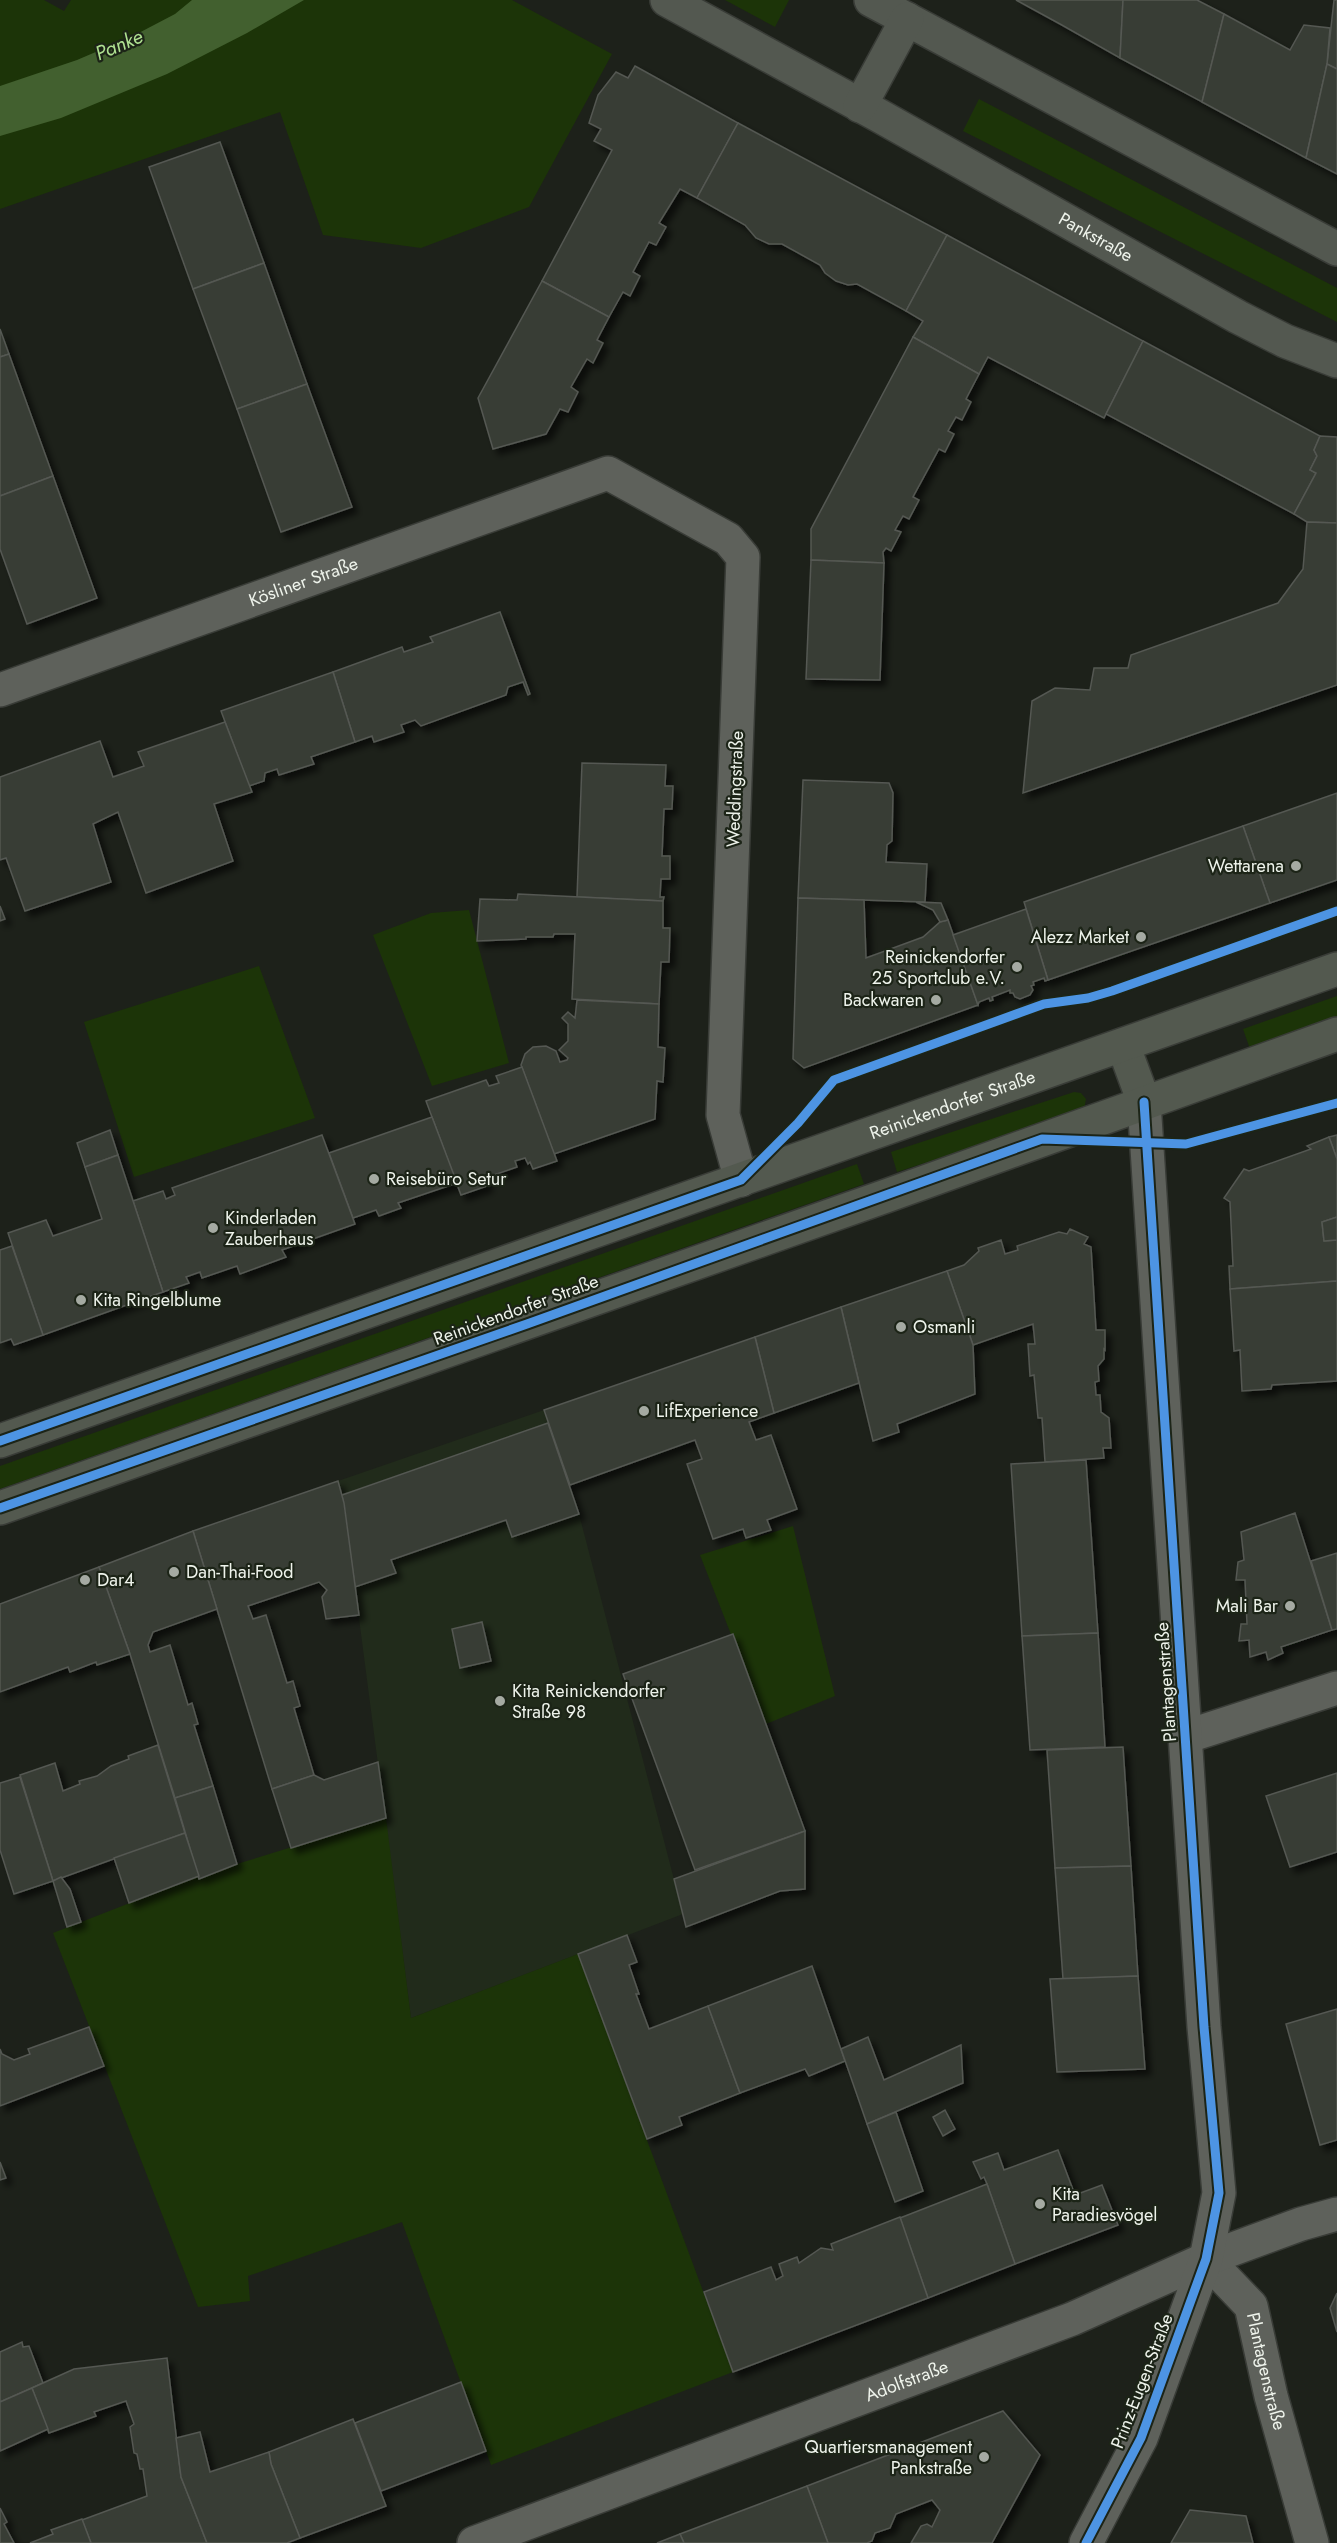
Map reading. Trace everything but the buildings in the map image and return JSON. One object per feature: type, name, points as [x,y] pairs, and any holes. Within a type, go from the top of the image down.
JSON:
[{"type":"main road","name":"Pankstraße","points":[[667,0],[1238,317],[1285,341],[1337,361]]},
{"type":"main road","points":[[871,0],[1337,249]]},
{"type":"main road","points":[[860,106],[907,20]]},
{"type":"main road","name":"Reinickendorfer Straße","points":[[0,1441],[1337,969]]},
{"type":"main road","name":"Reinickendorfer Straße","points":[[0,1508],[886,1196],[1144,1101],[1337,1034]]},
{"type":"main road","points":[[1123,1045],[1144,1101]]},
{"type":"street","name":"Kösliner Straße","points":[[0,690],[608,472]]},
{"type":"street","name":"Weddingstraße","points":[[608,472],[728,539],[743,557],[723,1115],[741,1180]]},
{"type":"street","name":"Plantagenstraße","points":[[1144,1101],[1211,2120],[1219,2193],[1206,2259],[1251,2306],[1271,2396],[1312,2543]]},
{"type":"street","points":[[1185,1737],[1337,1688]]},
{"type":"street","name":"Adolfstraße","points":[[474,2543],[1072,2319],[1206,2259],[1301,2224],[1337,2214]]},
{"type":"street","name":"Prinz-Eugen-Straße","points":[[1086,2543],[1141,2438],[1206,2259]]},
{"type":"shaded area","points":[[0,0],[44,0],[64,11],[71,0],[512,0],[612,54],[529,207],[421,248],[323,235],[280,112],[0,209]]},
{"type":"shaded area","points":[[725,0],[789,0],[775,27]]},
{"type":"shaded area","points":[[979,99],[1337,288],[1337,322],[963,131]]},
{"type":"shaded area","points":[[469,910],[509,1063],[432,1086],[373,935],[431,913]]},
{"type":"shaded area","points":[[259,966],[315,1118],[134,1177],[84,1022]]},
{"type":"shaded area","points":[[1337,996],[1337,1019],[1250,1049],[1243,1029]]},
{"type":"shaded area","points":[[1074,1092],[1081,1093],[1086,1099],[1084,1110],[1078,1113],[897,1172],[891,1152]]},
{"type":"shaded area","points":[[857,1164],[864,1184],[0,1489],[0,1466]]},
{"type":"shaded area","name":"Kita Reinickendorfer Straße 98","points":[[544,1410],[579,1514],[683,1914],[411,2018],[344,1503],[338,1481]]},
{"type":"shaded area","points":[[793,1526],[835,1696],[766,1724],[700,1555]]},
{"type":"shaded area","points":[[386,1818],[411,2018],[578,1954],[733,2372],[491,2465],[402,2222],[248,2276],[250,2301],[198,2307],[53,1933],[199,1876],[200,1879],[237,1864]]},
{"type":"water","name":"Panke","points":[[192,0],[304,0],[247,33],[167,74],[61,118],[0,136],[0,86],[77,60],[133,36],[175,14]]},
{"type":"cycle path","points":[[0,1441],[741,1180],[798,1123],[834,1080],[1044,1004],[1088,998],[1112,991],[1337,911]]},
{"type":"cycle path","points":[[1086,2543],[1141,2438],[1206,2259],[1219,2193],[1204,2027],[1144,1102]]},
{"type":"cycle path","points":[[0,1508],[527,1324],[1042,1139],[1186,1144],[1337,1103]]},
{"type":"place","name":"Wettarena","points":[[1296,866]]},
{"type":"place","name":"Alezz Market","points":[[1141,937]]},
{"type":"place","name":"Reinickendorfer 25 Sportclub e.V.","points":[[1017,967]]},
{"type":"place","name":"Backwaren","points":[[936,1000]]},
{"type":"place","name":"Reisebüro Setur","points":[[374,1179]]},
{"type":"place","name":"Kinderladen Zauberhaus","points":[[213,1228]]},
{"type":"place","name":"Kita Ringelblume","points":[[81,1300]]},
{"type":"place","name":"Osmanli","points":[[901,1327]]},
{"type":"place","name":"LifExperience","points":[[644,1411]]},
{"type":"place","name":"Dan-Thai-Food","points":[[174,1572]]},
{"type":"place","name":"Dar4","points":[[85,1580]]},
{"type":"place","name":"Mali Bar","points":[[1290,1606]]},
{"type":"place","name":"Kita Reinickendorfer Straße 98","points":[[500,1701]]},
{"type":"place","name":"Kita Paradiesvögel","points":[[1040,2204]]},
{"type":"place","name":"Quartiersmanagement Pankstraße","points":[[984,2457]]}]
